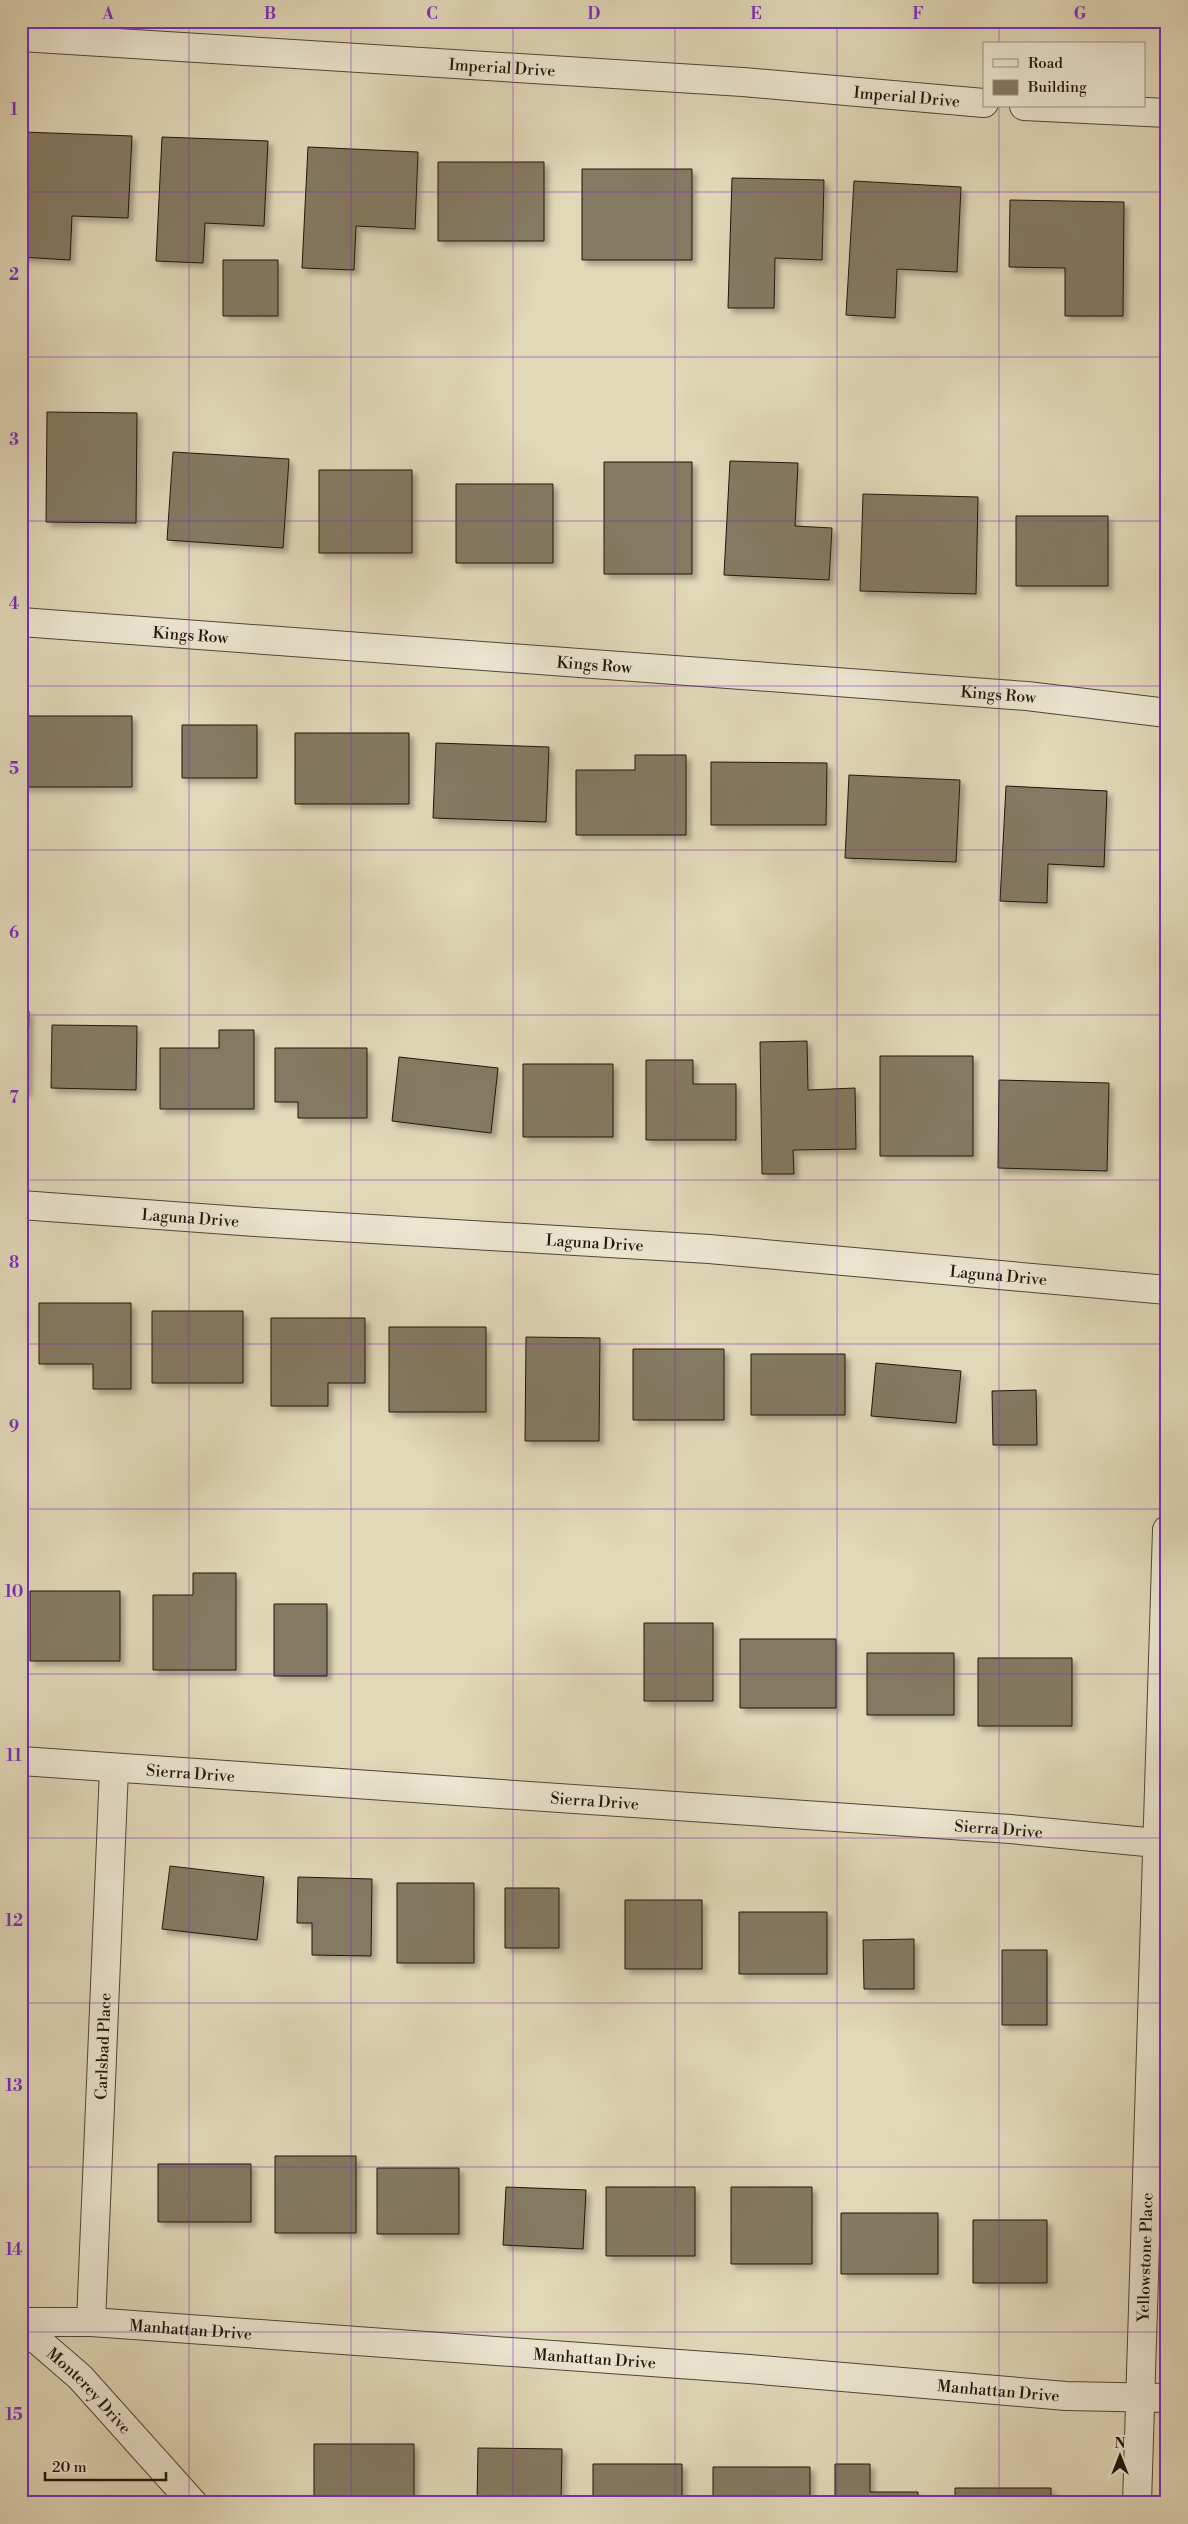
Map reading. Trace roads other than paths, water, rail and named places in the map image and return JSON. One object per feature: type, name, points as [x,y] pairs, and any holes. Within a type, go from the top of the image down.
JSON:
[{"type":"street","name":"Imperial Drive","points":[[21,37],[743,82],[983,103]]},
{"type":"street","points":[[1065,108],[1167,113]]},
{"type":"street","name":"Kings Row","points":[[21,622],[1027,696],[1167,713]]},
{"type":"street","name":"Laguna Drive","points":[[21,1205],[255,1222],[709,1249],[1167,1290]]},
{"type":"street","name":"Yellowstone Place","points":[[1137,2503],[1162,1843],[1167,1530]]},
{"type":"street","name":"Sierra Drive","points":[[21,1761],[114,1769],[1010,1830],[1162,1843]]},
{"type":"street","name":"Carlsbad Place","points":[[91,2322],[114,1769]]},
{"type":"street","name":"Manhattan Drive","points":[[21,2324],[91,2322],[749,2369],[1066,2396],[1167,2398]]},
{"type":"street","name":"Monterey Drive","points":[[21,2324],[80,2377],[193,2503]]}]
